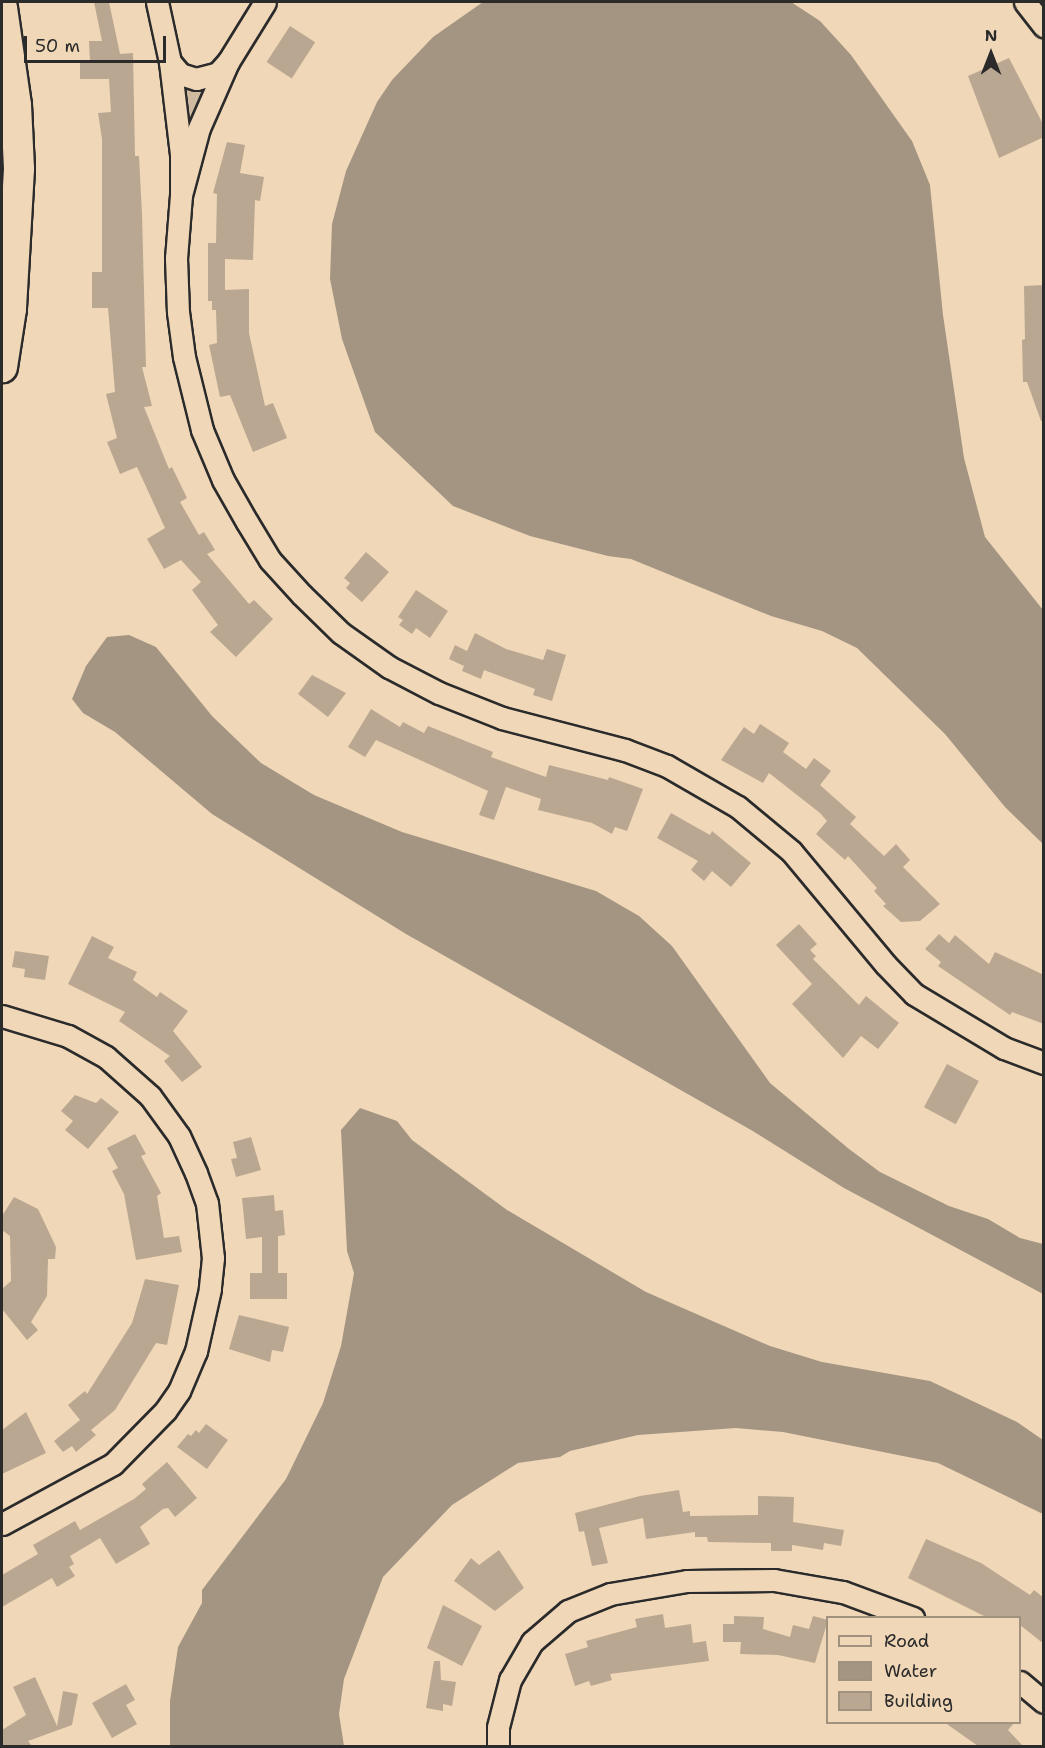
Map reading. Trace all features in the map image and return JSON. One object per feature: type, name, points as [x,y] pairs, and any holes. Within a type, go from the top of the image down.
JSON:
[{"type":"street","points":[[158,2],[171,62],[181,154],[181,195],[176,258],[178,312],[184,357],[202,430],[223,480],[270,560],[341,633],[389,668],[439,693],[502,718],[657,762],[738,807],[791,851],[886,966],[914,994],[1004,1048],[1044,1063]]},
{"type":"street","points":[[181,195],[199,128],[228,62],[265,2]]},
{"type":"street","points":[[1025,2],[1044,26]]},
{"type":"street","points":[[2,8],[16,105],[19,169],[11,309],[2,367]]},
{"type":"street","points":[[171,62],[180,74],[196,79],[218,73],[228,62]]},
{"type":"street","points":[[2,1016],[68,1036],[106,1058],[150,1096],[179,1136],[196,1173],[207,1203],[213,1258],[196,1351],[179,1391],[165,1411],[113,1464],[2,1524]]},
{"type":"street","points":[[498,1746],[498,1727],[510,1680],[532,1642],[568,1611],[610,1594],[687,1581],[774,1580],[843,1592],[910,1616]]},
{"type":"street","points":[[1021,1683],[1044,1702]]},
{"type":"shaded area","points":[[184,88],[207,92],[189,135]]},
{"type":"water","points":[[483,2],[791,2],[820,21],[851,55],[912,141],[930,185],[943,315],[964,458],[985,537],[1043,610],[1043,844],[1005,807],[945,734],[857,648],[822,631],[771,616],[631,559],[608,556],[530,536],[453,506],[375,432],[342,339],[330,279],[332,224],[346,171],[377,102],[392,80],[433,37]]},
{"type":"water","points":[[129,635],[156,647],[212,716],[261,763],[314,795],[402,832],[596,891],[639,916],[672,946],[770,1083],[849,1149],[880,1172],[949,1206],[988,1219],[1020,1238],[1043,1244],[1043,1294],[844,1188],[751,1130],[406,934],[212,814],[115,732],[83,713],[72,699],[86,666],[107,637]]},
{"type":"water","points":[[360,1108],[397,1121],[412,1140],[507,1210],[646,1292],[770,1346],[822,1362],[930,1381],[1017,1422],[1043,1440],[1043,1514],[938,1463],[783,1432],[736,1428],[638,1435],[570,1451],[560,1457],[518,1463],[452,1505],[383,1577],[344,1679],[339,1714],[344,1746],[170,1746],[170,1701],[178,1647],[202,1603],[202,1590],[286,1479],[323,1403],[341,1346],[354,1273],[347,1251],[341,1130]]},
{"type":"building","points":[[94,2],[109,2],[120,54],[133,53],[135,156],[139,156],[142,214],[146,367],[142,367],[152,406],[144,407],[169,469],[172,467],[187,498],[180,502],[199,535],[204,532],[215,550],[207,554],[249,604],[254,600],[273,619],[236,657],[210,632],[218,625],[192,590],[201,582],[181,560],[164,569],[147,539],[165,528],[137,467],[120,474],[107,442],[117,438],[106,394],[115,392],[108,308],[92,308],[92,272],[102,272],[102,139],[98,113],[111,112],[109,79],[80,79],[80,62],[90,62],[89,41],[102,41]]},
{"type":"building","points":[[290,26],[315,42],[292,78],[267,62]]},
{"type":"building","points":[[1009,58],[1044,126],[1044,137],[999,158],[968,76]]},
{"type":"building","points":[[227,142],[245,145],[240,173],[264,177],[260,201],[255,200],[253,260],[225,259],[225,290],[249,289],[249,333],[265,406],[273,403],[287,438],[253,452],[230,395],[220,397],[209,345],[217,343],[216,310],[212,310],[212,301],[208,301],[208,243],[216,243],[217,194],[213,193]]},
{"type":"building","points":[[1044,285],[1044,421],[1041,421],[1027,382],[1023,382],[1022,340],[1025,339],[1024,286]]},
{"type":"building","points":[[366,552],[389,572],[362,602],[346,588],[350,583],[344,578]]},
{"type":"building","points":[[416,590],[448,611],[430,638],[416,628],[412,634],[399,625],[403,620],[398,617]]},
{"type":"building","points":[[475,633],[506,649],[543,660],[547,649],[566,655],[552,701],[533,695],[535,689],[484,670],[481,679],[462,671],[464,666],[449,659],[455,645],[467,651]]},
{"type":"building","points":[[312,675],[346,693],[328,717],[298,694]]},
{"type":"building","points":[[371,709],[400,727],[403,722],[424,733],[428,726],[493,752],[491,757],[546,777],[549,765],[608,780],[609,777],[643,789],[627,831],[615,827],[612,834],[592,823],[538,810],[541,799],[506,787],[494,820],[479,815],[488,791],[376,740],[365,757],[348,747]]},
{"type":"building","points":[[760,724],[789,743],[783,752],[806,769],[814,758],[831,771],[820,785],[856,817],[850,824],[884,856],[896,844],[910,860],[903,867],[940,904],[920,921],[901,922],[883,906],[886,904],[874,891],[877,888],[848,856],[845,860],[816,834],[827,821],[820,813],[769,773],[763,783],[721,760],[744,727],[754,734]]},
{"type":"building","points":[[671,813],[710,835],[712,831],[751,863],[731,887],[712,871],[704,881],[691,870],[698,861],[657,838]]},
{"type":"building","points":[[799,924],[817,944],[810,950],[816,956],[813,959],[859,1005],[866,996],[899,1023],[878,1049],[861,1036],[843,1058],[792,1004],[812,984],[776,945]]},
{"type":"building","points":[[939,934],[949,943],[955,935],[989,964],[995,952],[1044,975],[1044,1024],[1012,1012],[1010,1015],[938,966],[941,962],[925,949]]},
{"type":"building","points":[[92,936],[114,947],[108,958],[137,972],[133,980],[157,997],[160,992],[188,1011],[173,1031],[202,1067],[182,1082],[164,1061],[170,1056],[119,1021],[125,1012],[68,984]]},
{"type":"building","points":[[15,951],[49,956],[45,980],[24,977],[25,969],[12,967]]},
{"type":"building","points":[[947,1064],[979,1081],[956,1124],[924,1107]]},
{"type":"building","points":[[75,1095],[96,1103],[101,1098],[119,1112],[88,1149],[65,1130],[73,1121],[61,1111]]},
{"type":"building","points":[[135,1134],[146,1154],[141,1156],[161,1193],[157,1196],[164,1238],[179,1236],[182,1252],[136,1260],[124,1194],[112,1171],[118,1168],[107,1148]]},
{"type":"building","points":[[251,1137],[261,1170],[236,1177],[231,1159],[237,1158],[233,1142]]},
{"type":"building","points":[[274,1195],[275,1211],[283,1210],[285,1235],[278,1236],[278,1273],[287,1273],[287,1299],[250,1299],[250,1273],[262,1273],[262,1237],[246,1239],[242,1198]]},
{"type":"building","points":[[14,1197],[38,1209],[56,1247],[55,1259],[48,1259],[47,1296],[31,1322],[38,1330],[27,1340],[2,1309],[2,1289],[11,1281],[10,1236],[2,1230],[2,1216]]},
{"type":"building","points":[[145,1279],[179,1285],[167,1345],[156,1343],[115,1410],[91,1430],[96,1435],[76,1452],[72,1446],[63,1452],[54,1441],[80,1420],[68,1405],[85,1391],[87,1394],[132,1323]]},
{"type":"building","points":[[239,1315],[289,1327],[283,1352],[272,1350],[270,1362],[229,1349]]},
{"type":"building","points":[[26,1412],[46,1453],[2,1474],[2,1430]]},
{"type":"building","points":[[206,1424],[228,1440],[207,1469],[177,1447],[188,1434],[191,1436],[196,1430],[199,1433]]},
{"type":"building","points":[[167,1462],[197,1498],[175,1517],[168,1508],[163,1509],[140,1527],[150,1544],[116,1564],[100,1538],[70,1556],[74,1564],[69,1567],[75,1576],[57,1587],[52,1578],[2,1607],[2,1575],[38,1554],[33,1545],[75,1521],[80,1530],[134,1499],[146,1489],[142,1484]]},
{"type":"building","points":[[679,1490],[683,1512],[690,1511],[690,1516],[758,1515],[758,1496],[794,1497],[793,1522],[844,1530],[841,1546],[824,1543],[823,1550],[792,1545],[792,1551],[771,1551],[771,1543],[708,1542],[707,1537],[695,1537],[695,1532],[646,1539],[643,1518],[599,1528],[608,1563],[592,1566],[584,1531],[579,1532],[575,1513],[640,1496]]},
{"type":"building","points":[[926,1539],[981,1563],[1030,1595],[1034,1590],[1044,1598],[1044,1644],[1021,1626],[1021,1616],[984,1616],[908,1578]]},
{"type":"building","points":[[499,1550],[524,1588],[495,1611],[454,1581],[471,1558],[479,1565]]},
{"type":"building","points":[[443,1605],[482,1626],[462,1666],[427,1648]]},
{"type":"building","points":[[663,1614],[665,1628],[691,1624],[693,1643],[706,1641],[709,1661],[610,1674],[612,1680],[591,1686],[589,1681],[575,1686],[565,1654],[588,1647],[586,1641],[637,1627],[635,1619]]},
{"type":"building","points":[[734,1616],[764,1617],[763,1629],[790,1637],[793,1625],[809,1629],[813,1616],[826,1619],[815,1663],[778,1655],[740,1654],[741,1642],[723,1642],[723,1624],[734,1624]]},
{"type":"building","points":[[434,1661],[440,1661],[441,1680],[456,1682],[452,1706],[443,1704],[443,1711],[426,1708]]},
{"type":"building","points":[[35,1677],[57,1726],[63,1691],[78,1694],[72,1725],[28,1741],[32,1746],[2,1746],[2,1730],[26,1715],[13,1687]]},
{"type":"building","points":[[126,1684],[135,1700],[126,1705],[137,1724],[112,1738],[92,1703]]},
{"type":"building","points":[[947,1724],[1013,1724],[1008,1730],[1023,1746],[978,1746]]}]
